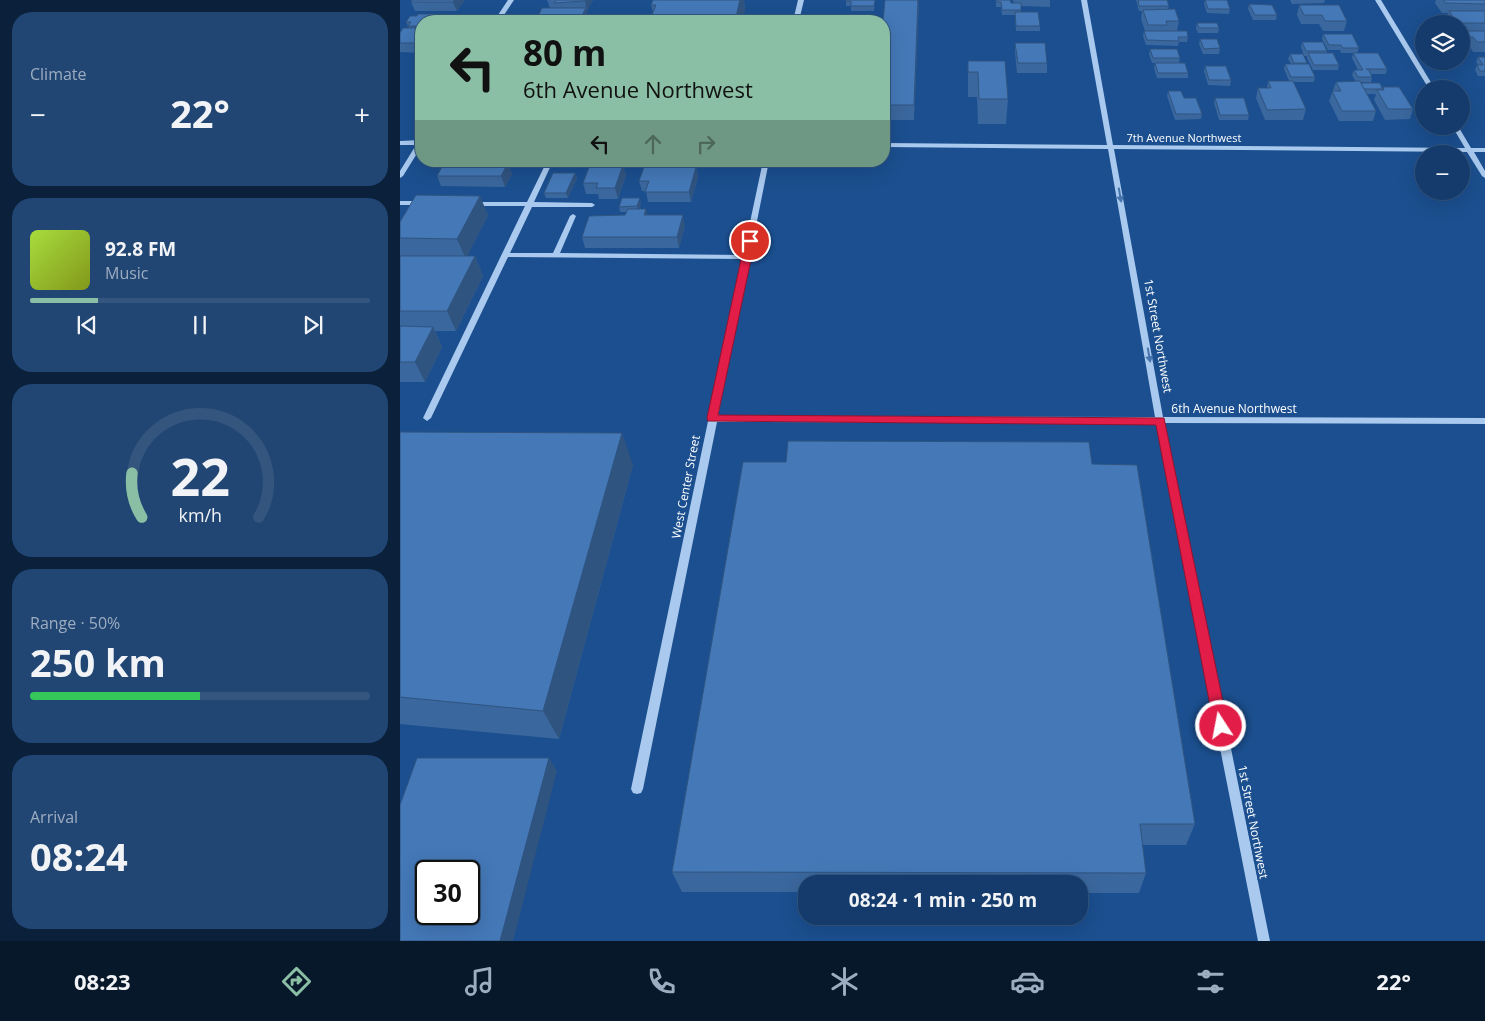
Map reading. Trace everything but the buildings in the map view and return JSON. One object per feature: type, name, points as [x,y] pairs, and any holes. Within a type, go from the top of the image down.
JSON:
[{"type":"street","points":[[501,15],[511,0]]},
{"type":"street","points":[[797,15],[801,0]]},
{"type":"street","name":"1st Street Northwest","points":[[1084,0],[1160,421],[1264,941]]},
{"type":"street","points":[[1378,0],[1427,80]]},
{"type":"street","points":[[400,143],[415,143]]},
{"type":"street","name":"7th Avenue Northwest","points":[[890,146],[1415,150]]},
{"type":"street","points":[[1470,150],[1485,176]]},
{"type":"street","name":"7th Avenue Northwest","points":[[1470,150],[1485,150]]},
{"type":"street","points":[[400,176],[415,152]]},
{"type":"street","points":[[426,418],[547,167]]},
{"type":"street","name":"West Center Street","points":[[637,789],[765,167]]},
{"type":"street","points":[[400,203],[427,203]]},
{"type":"street","points":[[464,204],[592,205]]},
{"type":"street","points":[[555,256],[573,216]]},
{"type":"street","points":[[505,255],[747,257]]},
{"type":"street","name":"6th Avenue Northwest","points":[[712,418],[1485,421]]},
{"type":"route","points":[[750,241],[712,418],[1160,421],[1221,726]]}]
